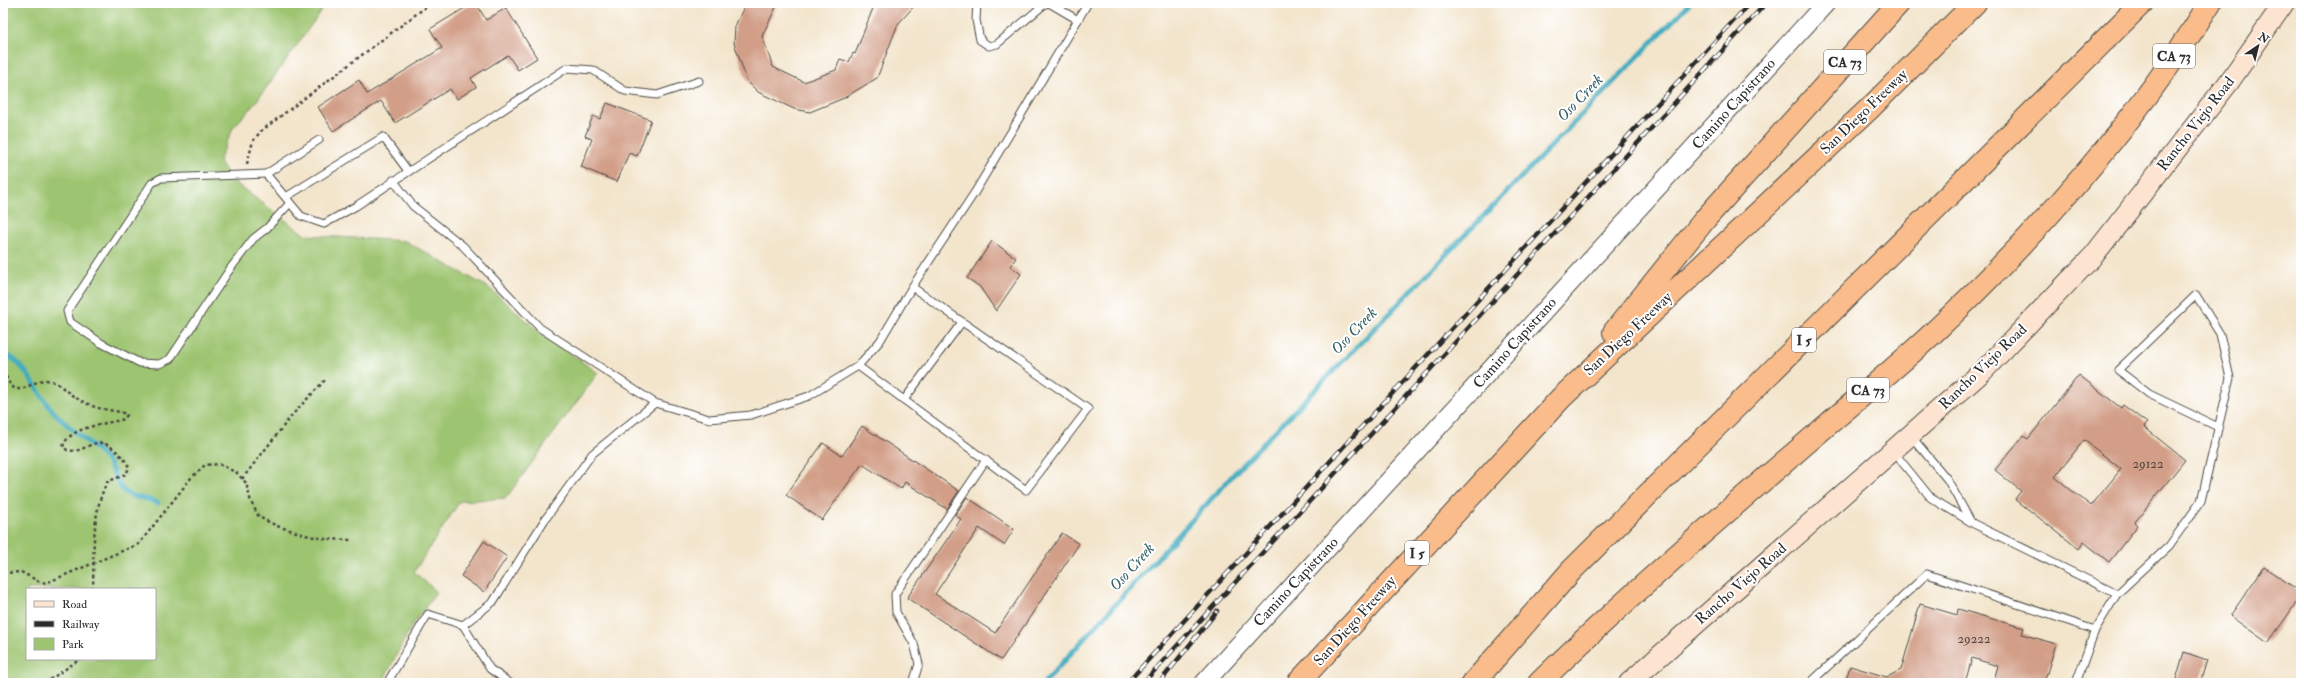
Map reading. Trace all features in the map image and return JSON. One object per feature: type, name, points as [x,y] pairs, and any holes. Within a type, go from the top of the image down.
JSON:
[{"type":"highway","name":"CA 73","points":[[1561,398],[1706,218],[1899,3]]},
{"type":"highway","name":"San Diego Freeway","points":[[1298,683],[1561,398],[1868,109],[1975,3]]},
{"type":"highway","name":"I 5","points":[[1473,683],[1571,571],[2142,3]]},
{"type":"highway","name":"CA 73","points":[[1539,683],[1614,612],[1930,336],[1999,268],[2066,197],[2137,109],[2210,3]]},
{"type":"main road","name":"Rancho Viejo Road","points":[[1629,683],[1983,371],[2094,255],[2229,82],[2284,3]]},
{"type":"street","name":"Camino Capistrano","points":[[1204,683],[1826,3]]},
{"type":"lane","points":[[976,3],[976,20],[980,40],[990,46],[996,44],[1047,3],[1078,20]]},
{"type":"lane","points":[[393,180],[413,206],[463,246],[540,328],[655,402],[709,419],[751,415],[809,396],[858,366],[880,341],[912,287],[974,192],[1088,3]]},
{"type":"lane","points":[[266,174],[301,216],[324,224],[356,206],[393,180],[568,68],[593,70],[625,91],[657,95],[699,81]]},
{"type":"lane","points":[[320,140],[266,174],[161,178],[152,183],[67,311],[70,322],[101,343],[140,364],[159,364],[170,359],[230,269],[253,239],[267,228],[288,200],[383,137],[408,171]]},
{"type":"lane","points":[[858,366],[1026,490],[1088,409],[912,287]]},
{"type":"lane","points":[[2076,683],[2095,630],[2117,594],[2170,546],[2201,501],[2230,378],[2220,334],[2196,295],[2118,370],[2149,394],[2218,427]]},
{"type":"lane","points":[[904,400],[962,322]]},
{"type":"lane","points":[[463,625],[493,602],[544,521],[592,454],[655,402]]},
{"type":"lane","points":[[1910,435],[1947,479],[1971,523]]},
{"type":"lane","points":[[1893,450],[1931,498],[1971,523],[2117,594]]},
{"type":"lane","points":[[913,683],[919,664],[914,644],[896,612],[895,594],[986,460]]},
{"type":"lane","points":[[1810,683],[1927,574],[2095,630]]},
{"type":"lane","points":[[387,683],[428,614],[463,625],[490,669],[510,683]]},
{"type":"path","points":[[266,174],[247,164],[253,142],[261,131],[431,3]]},
{"type":"path","points":[[3,370],[13,388],[19,390],[35,382],[44,380],[57,383],[74,397],[93,406],[110,412],[121,412],[127,415],[124,419],[94,424],[64,442],[63,447],[72,451],[97,442],[106,444],[123,458],[129,468],[126,474],[107,482],[100,497],[93,588]]},
{"type":"path","points":[[242,479],[293,414],[326,379]]},
{"type":"path","points":[[3,573],[21,572],[38,581],[46,583],[139,544],[192,478],[205,465],[219,464],[237,473],[246,483],[251,502],[259,517],[277,526],[309,536],[324,539],[352,540]]},
{"type":"path","points":[[45,683],[79,660]]},
{"type":"green space","points":[[3,3],[327,3],[256,102],[233,128],[219,161],[234,182],[305,235],[405,241],[489,288],[541,333],[598,373],[506,498],[460,501],[414,572],[437,592],[412,625],[382,683],[3,683]]},
{"type":"building","points":[[473,3],[476,3],[486,20],[506,8],[537,58],[518,70],[508,55],[471,78],[476,87],[457,99],[450,89],[395,123],[381,101],[333,131],[318,107],[359,80],[367,94],[442,48],[430,29]]},
{"type":"building","points":[[746,3],[778,3],[762,36],[773,67],[804,82],[836,70],[840,59],[849,62],[853,53],[855,54],[875,3],[917,3],[898,24],[877,78],[844,98],[810,112],[794,109],[758,92],[747,81],[734,43],[735,26]]},
{"type":"building","points":[[607,103],[651,120],[637,156],[629,153],[617,182],[581,167],[592,139],[585,136],[593,116],[600,119]]},
{"type":"building","points":[[992,241],[1016,258],[1010,266],[1021,274],[996,311],[980,287],[967,278]]},
{"type":"building","points":[[2079,375],[2121,408],[2123,405],[2147,423],[2144,427],[2185,460],[2135,522],[2138,525],[2109,562],[2084,542],[2079,549],[2015,499],[2021,491],[1995,470],[2023,436],[2028,439]],"holes":[[[2084,440],[2121,469],[2091,506],[2055,477]]]},
{"type":"building","points":[[862,426],[959,491],[947,509],[905,482],[901,489],[862,464],[822,520],[786,495],[823,443],[842,456]]},
{"type":"building","points":[[967,497],[1014,529],[1004,545],[979,528],[935,594],[995,633],[1062,533],[1079,544],[1001,660],[907,598],[961,519],[955,515]]},
{"type":"building","points":[[484,541],[507,557],[484,592],[461,576]]},
{"type":"building","points":[[2264,567],[2301,592],[2297,598],[2299,599],[2268,643],[2230,616]]},
{"type":"building","points":[[1920,604],[1957,615],[1958,609],[2024,628],[2022,634],[2056,644],[2044,683],[1993,683],[1998,666],[1972,658],[1965,683],[1845,683],[1850,666],[1887,677],[1901,670]]},
{"type":"building","points":[[2184,652],[2207,660],[2200,683],[2175,683]]},
{"type":"waterway","name":"Oso Creek","points":[[1044,683],[1243,464],[1690,3]]},
{"type":"waterway","points":[[3,353],[19,364],[52,410],[102,455],[108,462],[118,483],[126,493],[158,503]]},
{"type":"railway","points":[[1127,683],[1750,3]]},
{"type":"railway","points":[[1143,683],[1766,3]]},
{"type":"railway","points":[[1159,683],[1217,611]]}]
